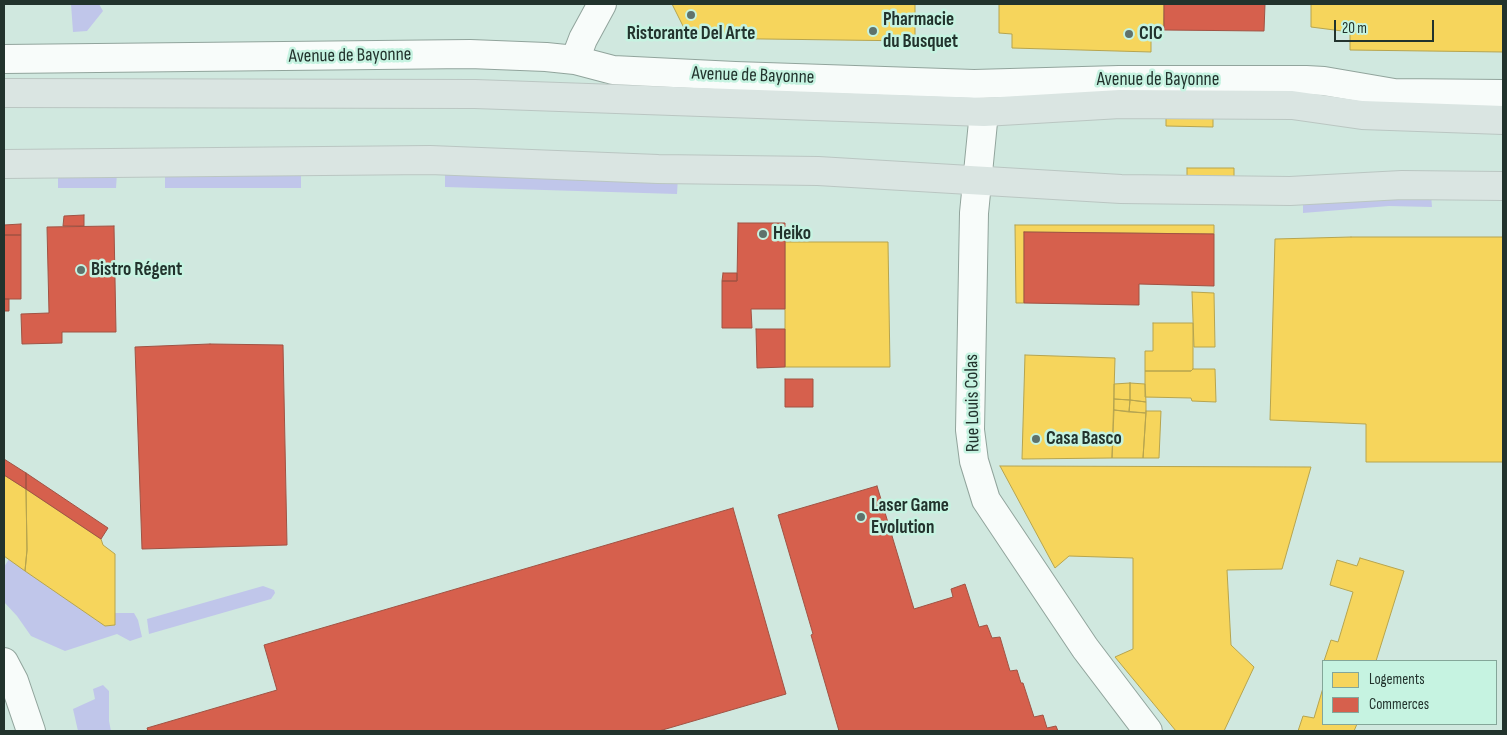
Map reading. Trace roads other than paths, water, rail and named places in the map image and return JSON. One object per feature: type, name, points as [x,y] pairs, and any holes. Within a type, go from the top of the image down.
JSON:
[{"type":"main road","name":"Avenue de Bayonne","points":[[4,93],[475,94],[984,112],[1120,104],[1292,105],[1362,115],[1503,120]]},
{"type":"main road","points":[[4,164],[430,160],[658,169],[818,171],[1121,189],[1290,192],[1402,184],[1503,186]]},
{"type":"street","points":[[575,60],[602,4]]},
{"type":"street","name":"Avenue de Bayonne","points":[[4,58],[470,54],[575,60],[613,70],[745,76],[974,84],[1119,80],[1306,80],[1324,81],[1394,93],[1503,94]]},
{"type":"street","name":"Rue Louis Colas","points":[[984,112],[974,213],[970,430],[974,461],[986,500],[1085,648],[1148,731]]},
{"type":"street","points":[[4,662],[14,681],[31,731]]},
{"type":"place","name":"Ristorante Del Arte","points":[[691,15]]},
{"type":"place","name":"Pharmacie du Busquet","points":[[873,31]]},
{"type":"place","name":"CIC","points":[[1129,34]]},
{"type":"place","name":"Heiko","points":[[763,234]]},
{"type":"place","name":"Bistro Régent","points":[[81,270]]},
{"type":"place","name":"Casa Basco","points":[[1036,439]]},
{"type":"place","name":"Laser Game Evolution","points":[[861,517]]}]
